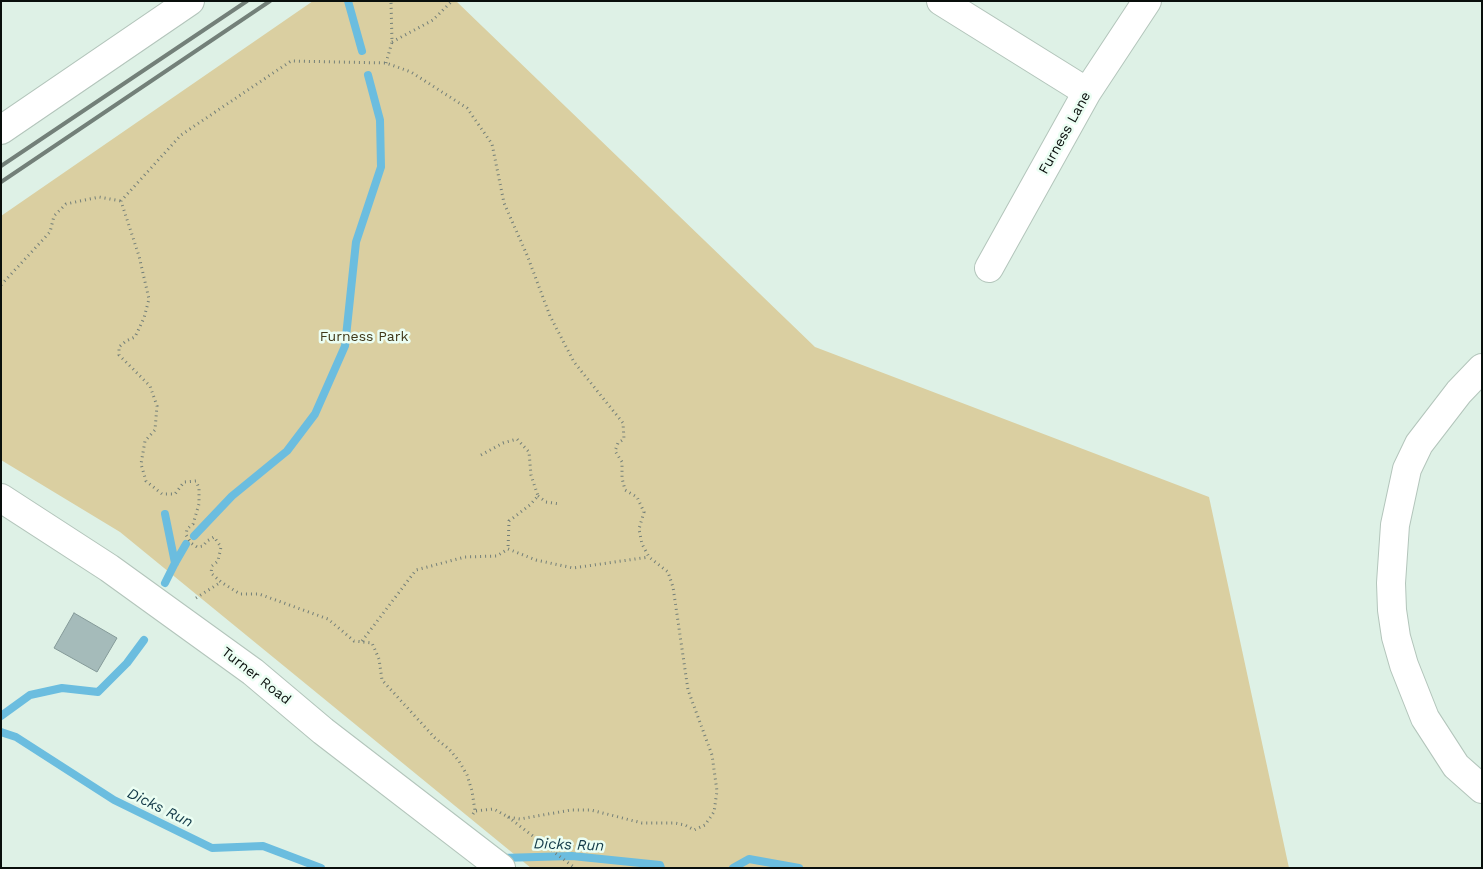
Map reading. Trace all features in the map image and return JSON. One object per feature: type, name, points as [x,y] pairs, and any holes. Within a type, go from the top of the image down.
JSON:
[{"type":"street","points":[[1,130],[190,1]]},
{"type":"street","points":[[941,1],[1087,92]]},
{"type":"street","name":"Furness Lane","points":[[989,268],[1087,92],[1147,1]]},
{"type":"street","points":[[1482,368],[1460,392],[1420,444],[1407,469],[1395,525],[1391,583],[1396,637],[1404,665],[1425,718],[1456,766],[1482,790]]},
{"type":"street","name":"Turner Road","points":[[1,498],[109,568],[253,672],[322,731],[501,868]]},
{"type":"path","points":[[386,63],[392,42],[391,1]]},
{"type":"path","points":[[392,42],[434,20],[452,1]]},
{"type":"path","points":[[121,201],[181,135],[290,61],[386,63],[411,72],[467,108],[492,144],[504,203],[527,255],[550,316],[574,362],[623,423],[624,439],[618,443],[616,451],[622,462],[622,478],[626,490],[636,497],[644,512],[639,529],[642,544],[649,557],[668,572],[673,587],[688,690],[712,755],[717,791],[714,812],[705,825],[694,830],[685,825],[675,823],[642,823],[591,810],[570,810],[520,819],[508,817]]},
{"type":"path","points":[[1,286],[50,232],[54,216],[66,204],[99,196],[121,201]]},
{"type":"path","points":[[121,201],[139,256],[149,299],[144,318],[135,337],[119,347],[120,355],[150,386],[158,406],[155,430],[146,441],[141,464],[146,481],[162,494],[175,494],[184,482],[196,481],[199,488],[199,504],[192,524],[187,529],[186,534],[191,543],[197,547],[203,546],[214,537],[221,547],[218,560],[212,566],[211,573],[220,582],[240,594],[259,594],[328,618],[354,640],[372,643],[379,659],[382,680],[435,738],[449,749],[459,761],[467,775],[475,811],[494,809],[508,817],[575,868]]},
{"type":"path","points":[[481,455],[503,443],[517,439],[529,452],[531,475],[538,496],[546,502],[560,504]]},
{"type":"path","points":[[508,549],[509,521],[538,496]]},
{"type":"path","points":[[508,549],[536,560],[573,568],[649,557]]},
{"type":"path","points":[[362,642],[416,570],[465,557],[497,556],[508,549]]},
{"type":"green space","name":"Furness Park","points":[[313,1],[456,1],[815,347],[1209,497],[1289,868],[531,868],[120,532],[1,460],[1,216]]},
{"type":"building","points":[[74,613],[117,638],[97,672],[54,648]]},
{"type":"waterway","points":[[348,1],[362,51]]},
{"type":"waterway","points":[[194,536],[232,496],[287,451],[315,414],[345,346],[356,242],[381,167],[380,120],[368,75]]},
{"type":"waterway","points":[[165,514],[175,563]]},
{"type":"waterway","points":[[165,583],[186,544]]},
{"type":"waterway","points":[[1,716],[30,695],[62,688],[98,692],[127,663],[144,640]]},
{"type":"waterway","name":"Dicks Run","points":[[1,732],[16,737],[114,800],[212,848],[263,846],[321,868]]},
{"type":"waterway","name":"Dicks Run","points":[[501,858],[572,856],[660,865],[661,868]]},
{"type":"waterway","name":"Dicks Run","points":[[733,868],[749,859],[799,868]]},
{"type":"railway","points":[[1,166],[247,1]]},
{"type":"railway","points":[[1,182],[270,1]]}]
